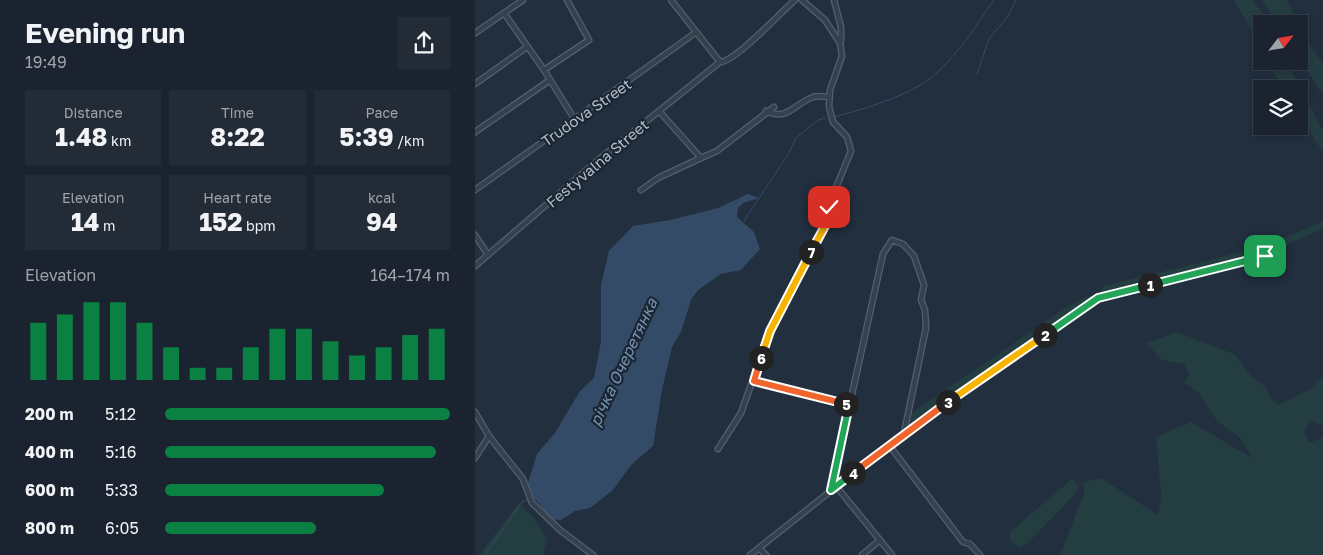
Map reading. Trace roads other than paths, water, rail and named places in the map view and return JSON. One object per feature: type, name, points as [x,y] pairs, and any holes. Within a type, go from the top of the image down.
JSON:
[{"type":"street","points":[[475,33],[523,0]]},
{"type":"street","points":[[545,70],[589,40],[567,0]]},
{"type":"street","points":[[671,0],[695,33],[699,35],[720,62]]},
{"type":"street","name":"Festyvalna Street","points":[[475,266],[603,156],[720,62],[724,62],[741,51],[795,0]]},
{"type":"street","points":[[802,0],[825,20],[841,43]]},
{"type":"street","points":[[718,449],[741,413],[754,381],[770,331],[825,226],[833,195],[851,151],[850,142],[830,115],[829,97],[842,56],[841,27],[834,0]]},
{"type":"street","points":[[504,13],[527,48],[545,70],[549,80],[575,120]]},
{"type":"street","name":"Trudova Street","points":[[475,190],[695,33]]},
{"type":"street","points":[[475,84],[527,48]]},
{"type":"street","points":[[475,132],[549,80]]},
{"type":"street","points":[[766,111],[773,115],[784,115],[813,97],[829,97]]},
{"type":"street","points":[[641,190],[658,178],[717,151],[766,111],[774,107]]},
{"type":"street","points":[[659,111],[701,158]]},
{"type":"street","points":[[475,235],[489,255]]},
{"type":"street","points":[[831,490],[883,254],[892,240],[903,244],[914,256],[923,285],[921,300],[925,310],[925,328],[904,433]]},
{"type":"street","points":[[750,555],[904,433],[1098,298],[1265,256]]},
{"type":"street","points":[[754,381],[849,405]]},
{"type":"street","points":[[475,412],[489,436],[516,468],[533,503],[559,530],[593,555]]},
{"type":"street","points":[[475,458],[489,436]]},
{"type":"street","points":[[889,445],[963,542],[969,544],[980,555]]},
{"type":"street","points":[[836,486],[892,555]]},
{"type":"street","points":[[862,555],[881,540]]},
{"type":"street","points":[[759,548],[766,555]]},
{"type":"water","points":[[748,194],[759,198],[743,203],[738,208],[737,217],[754,232],[760,249],[741,270],[721,274],[698,290],[691,300],[681,332],[672,347],[662,390],[653,446],[631,465],[613,490],[590,508],[575,511],[561,520],[552,519],[534,498],[528,483],[537,454],[555,433],[580,391],[594,378],[601,342],[601,285],[609,251],[633,226],[670,220],[718,208]]},
{"type":"waterway","name":"річка Очеретянка","points":[[833,117],[867,108],[922,84],[953,57],[994,0]]},
{"type":"waterway","points":[[977,74],[989,39],[1008,16],[1016,0]]},
{"type":"waterway","name":"річка Очеретянка","points":[[744,221],[789,153],[796,138],[818,120],[826,118]]},
{"type":"waterway","name":"річка Очеретянка","points":[[485,555],[522,502],[528,500]]}]
